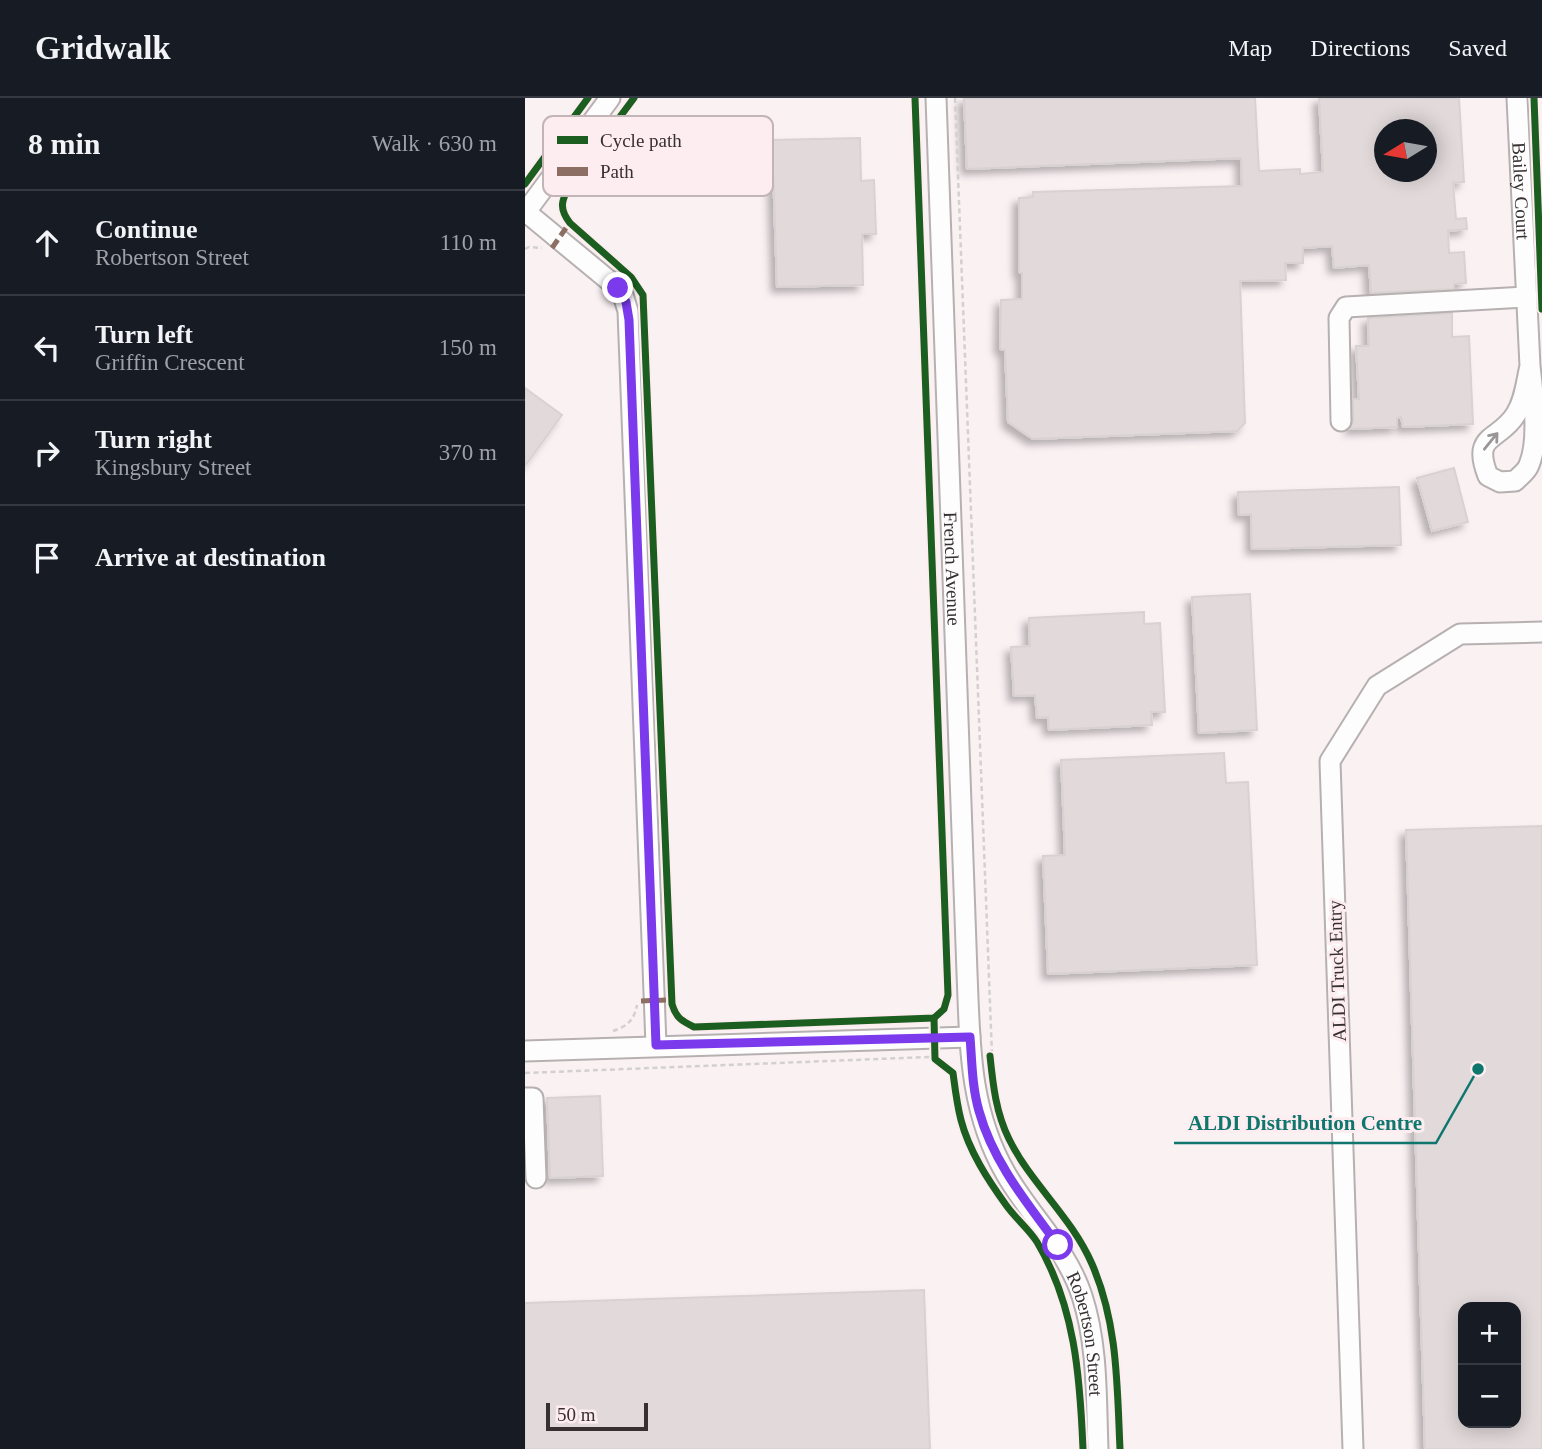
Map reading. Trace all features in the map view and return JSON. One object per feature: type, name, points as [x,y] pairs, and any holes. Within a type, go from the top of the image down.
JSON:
[{"type":"street","points":[[597,116],[610,98]]},
{"type":"street","name":"French Avenue","points":[[936,98],[970,1037]]},
{"type":"street","name":"Bailey Court","points":[[1517,98],[1534,451],[1528,468],[1515,481],[1500,482],[1488,476],[1481,458],[1485,443],[1515,416],[1524,399],[1529,366]]},
{"type":"street","points":[[543,190],[526,213],[618,288],[628,311],[656,1045]]},
{"type":"street","points":[[1341,421],[1339,318],[1346,306],[1526,298]]},
{"type":"street","name":"ALDI Truck Entry","points":[[1353,1449],[1330,761],[1377,686],[1460,634],[1542,632]]},
{"type":"street","points":[[525,1051],[970,1037]]},
{"type":"street","name":"Robertson Street","points":[[970,1037],[973,1084],[989,1140],[1007,1175],[1058,1245],[1082,1294],[1094,1345],[1098,1449]]},
{"type":"street","points":[[525,1098],[533,1098],[536,1178]]},
{"type":"path","points":[[621,116],[634,98]]},
{"type":"path","points":[[672,999],[675,1014],[681,1021],[694,1027],[934,1020],[944,1009],[948,995],[915,98]]},
{"type":"path","points":[[955,98],[990,1056]]},
{"type":"path","points":[[564,196],[562,214],[621,268]]},
{"type":"path","points":[[525,249],[543,248],[549,252]]},
{"type":"path","points":[[637,286],[643,295],[645,312]]},
{"type":"path","points":[[606,1031],[619,1029],[630,1022],[638,1001],[641,1001]]},
{"type":"path","points":[[935,1054],[935,1059]]},
{"type":"path","points":[[525,1073],[929,1057],[953,1073],[961,1122],[981,1169],[995,1189]]},
{"type":"path","points":[[1054,1276],[1074,1338]]},
{"type":"building","points":[[964,98],[1255,98],[1259,171],[1300,169],[1300,174],[1323,172],[1319,98],[1459,98],[1464,182],[1453,183],[1456,219],[1466,218],[1467,229],[1448,231],[1449,253],[1464,252],[1466,283],[1454,284],[1454,289],[1371,293],[1369,265],[1334,268],[1332,246],[1303,248],[1303,263],[1285,263],[1286,280],[1240,281],[1245,423],[1237,431],[1033,439],[1008,422],[1005,350],[1000,349],[1001,300],[1022,299],[1022,273],[1019,272],[1019,198],[1033,197],[1033,192],[1242,186],[1241,158],[967,169]]},
{"type":"building","points":[[860,138],[861,181],[874,180],[876,234],[862,234],[863,285],[777,287],[773,140]]},
{"type":"building","points":[[1452,313],[1452,337],[1469,336],[1473,424],[1403,427],[1401,417],[1397,418],[1397,427],[1350,429],[1353,421],[1353,399],[1359,399],[1356,346],[1369,346],[1368,318]]},
{"type":"building","points":[[525,388],[562,415],[525,466]]},
{"type":"building","points":[[1454,468],[1468,522],[1432,531],[1417,478]]},
{"type":"building","points":[[1399,487],[1401,545],[1252,549],[1251,514],[1239,515],[1238,492]]},
{"type":"building","points":[[1250,594],[1257,730],[1199,733],[1192,597]]},
{"type":"building","points":[[1144,612],[1144,624],[1160,623],[1165,712],[1151,712],[1152,725],[1049,730],[1048,717],[1037,718],[1035,695],[1014,696],[1011,647],[1030,646],[1029,618]]},
{"type":"building","points":[[1224,753],[1226,783],[1248,782],[1257,965],[1048,974],[1043,856],[1065,855],[1061,760]]},
{"type":"building","points":[[1542,826],[1542,1449],[1425,1449],[1406,830]]},
{"type":"building","points":[[600,1096],[603,1176],[550,1178],[547,1098]]},
{"type":"building","points":[[924,1290],[930,1449],[525,1449],[525,1303]]},
{"type":"marked path","points":[[552,248],[566,228]]},
{"type":"marked path","points":[[641,1001],[667,1000]]},
{"type":"cycle path","points":[[575,116],[588,98]]},
{"type":"cycle path","points":[[621,116],[634,98]]},
{"type":"cycle path","points":[[564,196],[563,208],[566,218],[631,277],[643,295],[672,1004],[675,1013],[694,1027],[934,1018],[944,1009],[948,995],[915,98]]},
{"type":"cycle path","points":[[1534,98],[1542,309]]},
{"type":"cycle path","points":[[525,184],[543,159]]},
{"type":"cycle path","points":[[934,1018],[935,1059],[953,1073],[964,1132],[969,1143],[999,1195],[1037,1242],[1060,1291],[1077,1368],[1083,1449]]},
{"type":"cycle path","points":[[990,1056],[998,1109],[1009,1139],[1028,1171],[1083,1247],[1101,1287],[1115,1355],[1120,1449]]},
{"type":"place","name":"ALDI Distribution Centre","points":[[1478,1069]]},
{"type":"route","points":[[618,288],[626,302],[629,320],[656,1045],[970,1037],[973,1084],[989,1140],[1007,1175],[1058,1245]]}]
